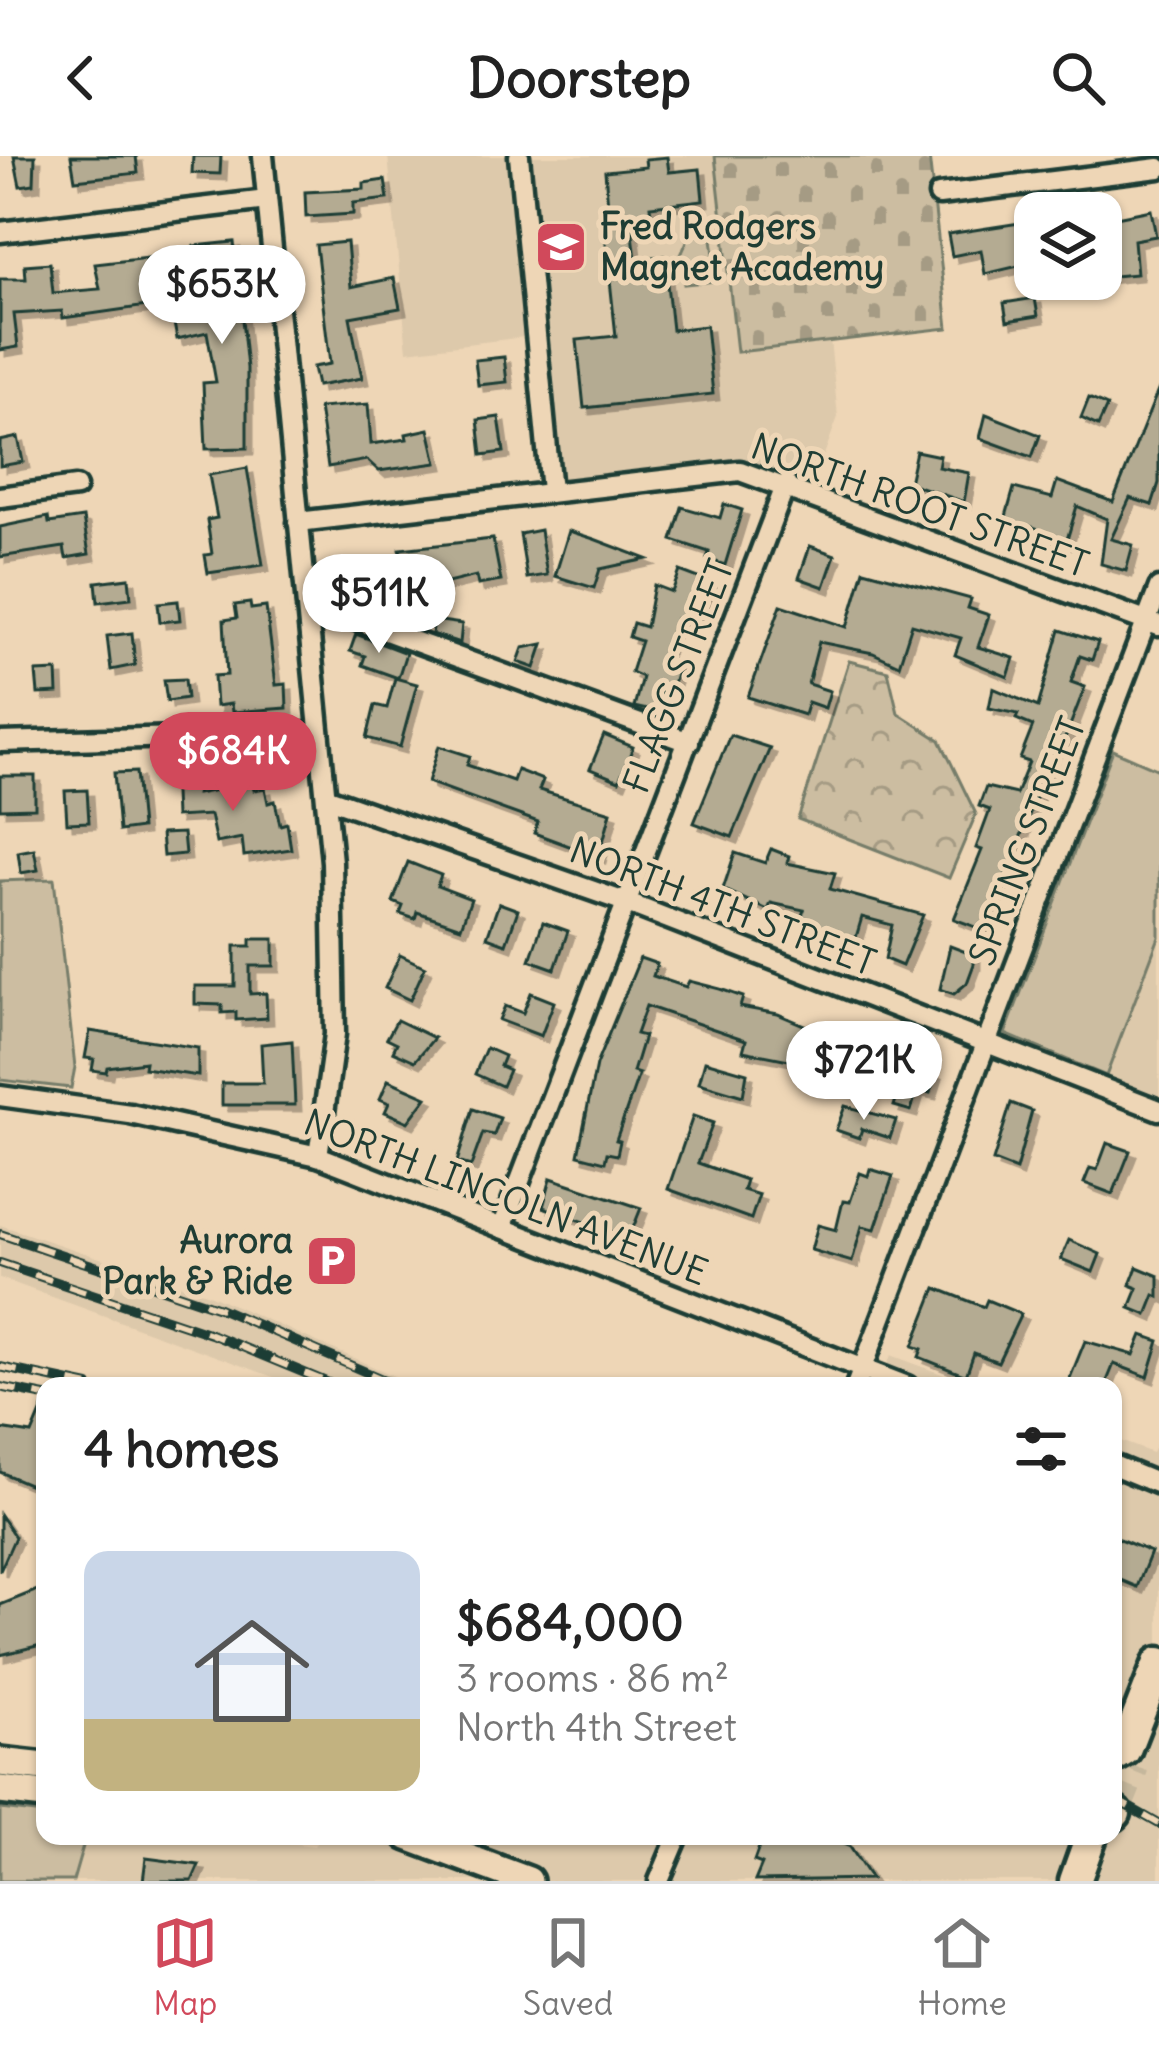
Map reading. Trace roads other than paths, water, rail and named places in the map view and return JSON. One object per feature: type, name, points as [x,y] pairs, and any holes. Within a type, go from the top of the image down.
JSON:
[{"type":"main road","points":[[1124,1758],[1159,1663]]},
{"type":"main road","points":[[0,1762],[36,1766]]},
{"type":"main road","points":[[0,1790],[36,1794]]},
{"type":"main road","points":[[432,1845],[529,1881]]},
{"type":"main road","points":[[1075,1881],[1088,1845]]},
{"type":"street","points":[[263,156],[328,798],[337,954],[330,1094],[318,1156]]},
{"type":"street","points":[[519,156],[551,491]]},
{"type":"street","points":[[939,195],[1159,168]]},
{"type":"street","points":[[0,232],[267,200]]},
{"type":"street","name":"NORTH ROOT STREET","points":[[298,522],[740,471],[786,484],[1152,624]]},
{"type":"street","name":"FLAGG STREET","points":[[502,1228],[786,484]]},
{"type":"street","points":[[0,497],[76,488]]},
{"type":"street","name":"SPRING STREET","points":[[859,1377],[984,1044],[1152,624],[1159,588]]},
{"type":"street","points":[[307,602],[689,742]]},
{"type":"street","points":[[0,742],[320,733]]},
{"type":"street","name":"NORTH 4TH STREET","points":[[328,798],[626,902],[1159,1110]]},
{"type":"street","name":"NORTH LINCOLN AVENUE","points":[[0,1096],[130,1114],[318,1156],[857,1377]]},
{"type":"street","points":[[1122,1470],[1159,1484]]},
{"type":"street","points":[[659,1881],[674,1845]]},
{"type":"tunnel","points":[[1122,1796],[1134,1766]]},
{"type":"railway","points":[[0,1234],[219,1308],[377,1377]]},
{"type":"railway","points":[[0,1263],[211,1334],[314,1377]]},
{"type":"railway","points":[[0,1367],[47,1377]]},
{"type":"railway","points":[[0,1387],[36,1394]]},
{"type":"railway","points":[[1122,1803],[1159,1824]]},
{"type":"place","name":"Fred Rodgers Magnet Academy","points":[[561,247]]},
{"type":"place","name":"Aurora Park & Ride","points":[[332,1261]]}]
